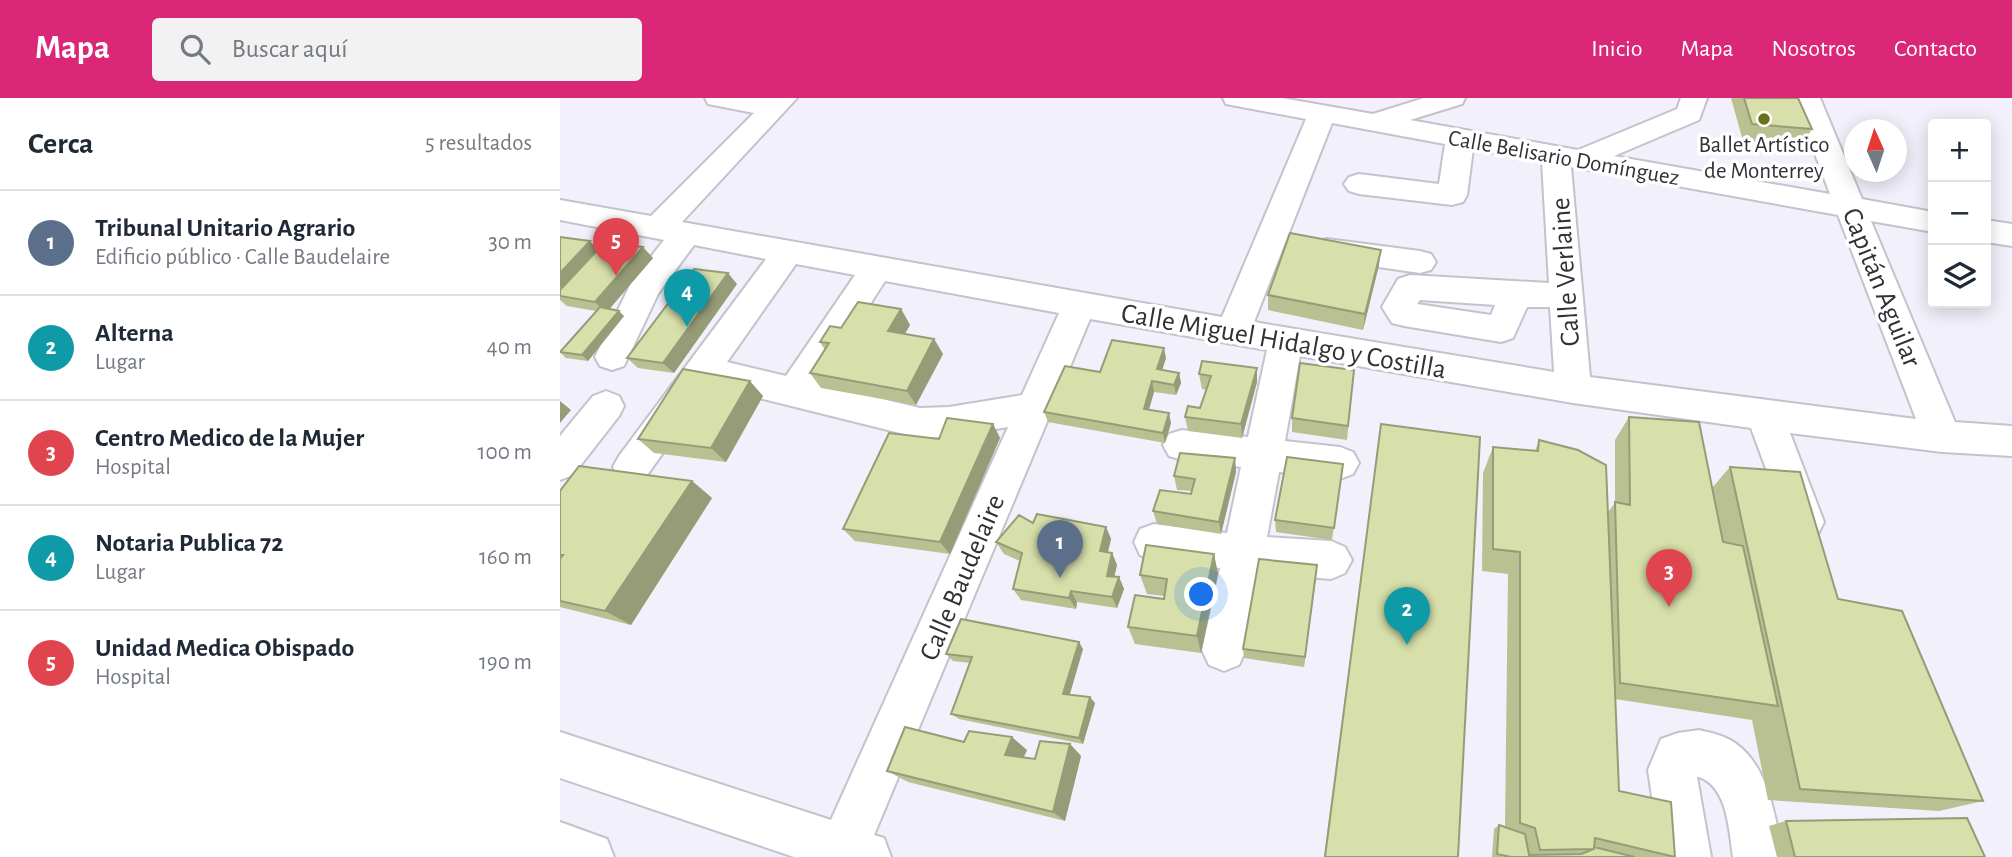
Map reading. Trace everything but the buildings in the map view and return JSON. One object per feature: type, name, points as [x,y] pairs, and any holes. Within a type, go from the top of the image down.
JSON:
[{"type":"main road","points":[[718,98],[780,103]]},
{"type":"main road","name":"Calle Belisario Domínguez","points":[[1236,98],[1928,221]]},
{"type":"main road","points":[[1373,123],[1452,98]]},
{"type":"main road","points":[[1567,158],[1618,145],[1689,114],[1694,98]]},
{"type":"main road","name":"Capitán Aguilar","points":[[1807,98],[1942,437]]},
{"type":"main road","points":[[606,251],[659,228],[780,103]]},
{"type":"main road","points":[[1233,331],[1322,113]]},
{"type":"main road","points":[[1359,184],[1452,195],[1460,138]]},
{"type":"main road","points":[[1618,145],[1766,171]]},
{"type":"main road","name":"Calle Verlaine","points":[[1567,158],[1565,295],[1573,389]]},
{"type":"main road","name":"Calle Miguel Hidalgo y Costilla","points":[[560,210],[1079,304],[1573,389],[1942,437],[2012,441]]},
{"type":"main road","points":[[612,357],[644,289],[659,228]]},
{"type":"main road","points":[[1991,232],[2012,235]]},
{"type":"main road","points":[[1270,241],[1420,262]]},
{"type":"main road","points":[[632,467],[788,252]]},
{"type":"main road","points":[[794,394],[877,268]]},
{"type":"main road","points":[[1516,295],[1565,295]]},
{"type":"main road","name":"Calle Baudelaire","points":[[856,854],[1034,408],[1079,304]]},
{"type":"main road","points":[[1224,650],[1286,340]]},
{"type":"main road","points":[[702,370],[919,423],[949,422],[1034,408]]},
{"type":"main road","points":[[560,464],[606,406]]},
{"type":"main road","points":[[1765,415],[1816,558]]},
{"type":"main road","points":[[1182,445],[1340,463]]},
{"type":"main road","points":[[1154,542],[1331,560]]},
{"type":"main road","points":[[1686,857],[1672,771],[1678,756],[1706,753],[1726,763],[1736,777],[1749,808],[1758,857]]},
{"type":"main road","points":[[560,755],[856,854]]},
{"type":"main road","points":[[560,847],[589,857]]},
{"type":"place","name":"Ballet Artístico de Monterrey","points":[[1764,119]]},
{"type":"place","name":"Unidad Medica Obispado","points":[[616,276]]},
{"type":"place","name":"Notaria Publica 72","points":[[687,327]]},
{"type":"place","name":"Tribunal Unitario Agrario","points":[[1060,578]]},
{"type":"place","name":"Centro Medico de la Mujer","points":[[1669,607]]},
{"type":"place","name":"Alterna","points":[[1407,645]]}]
